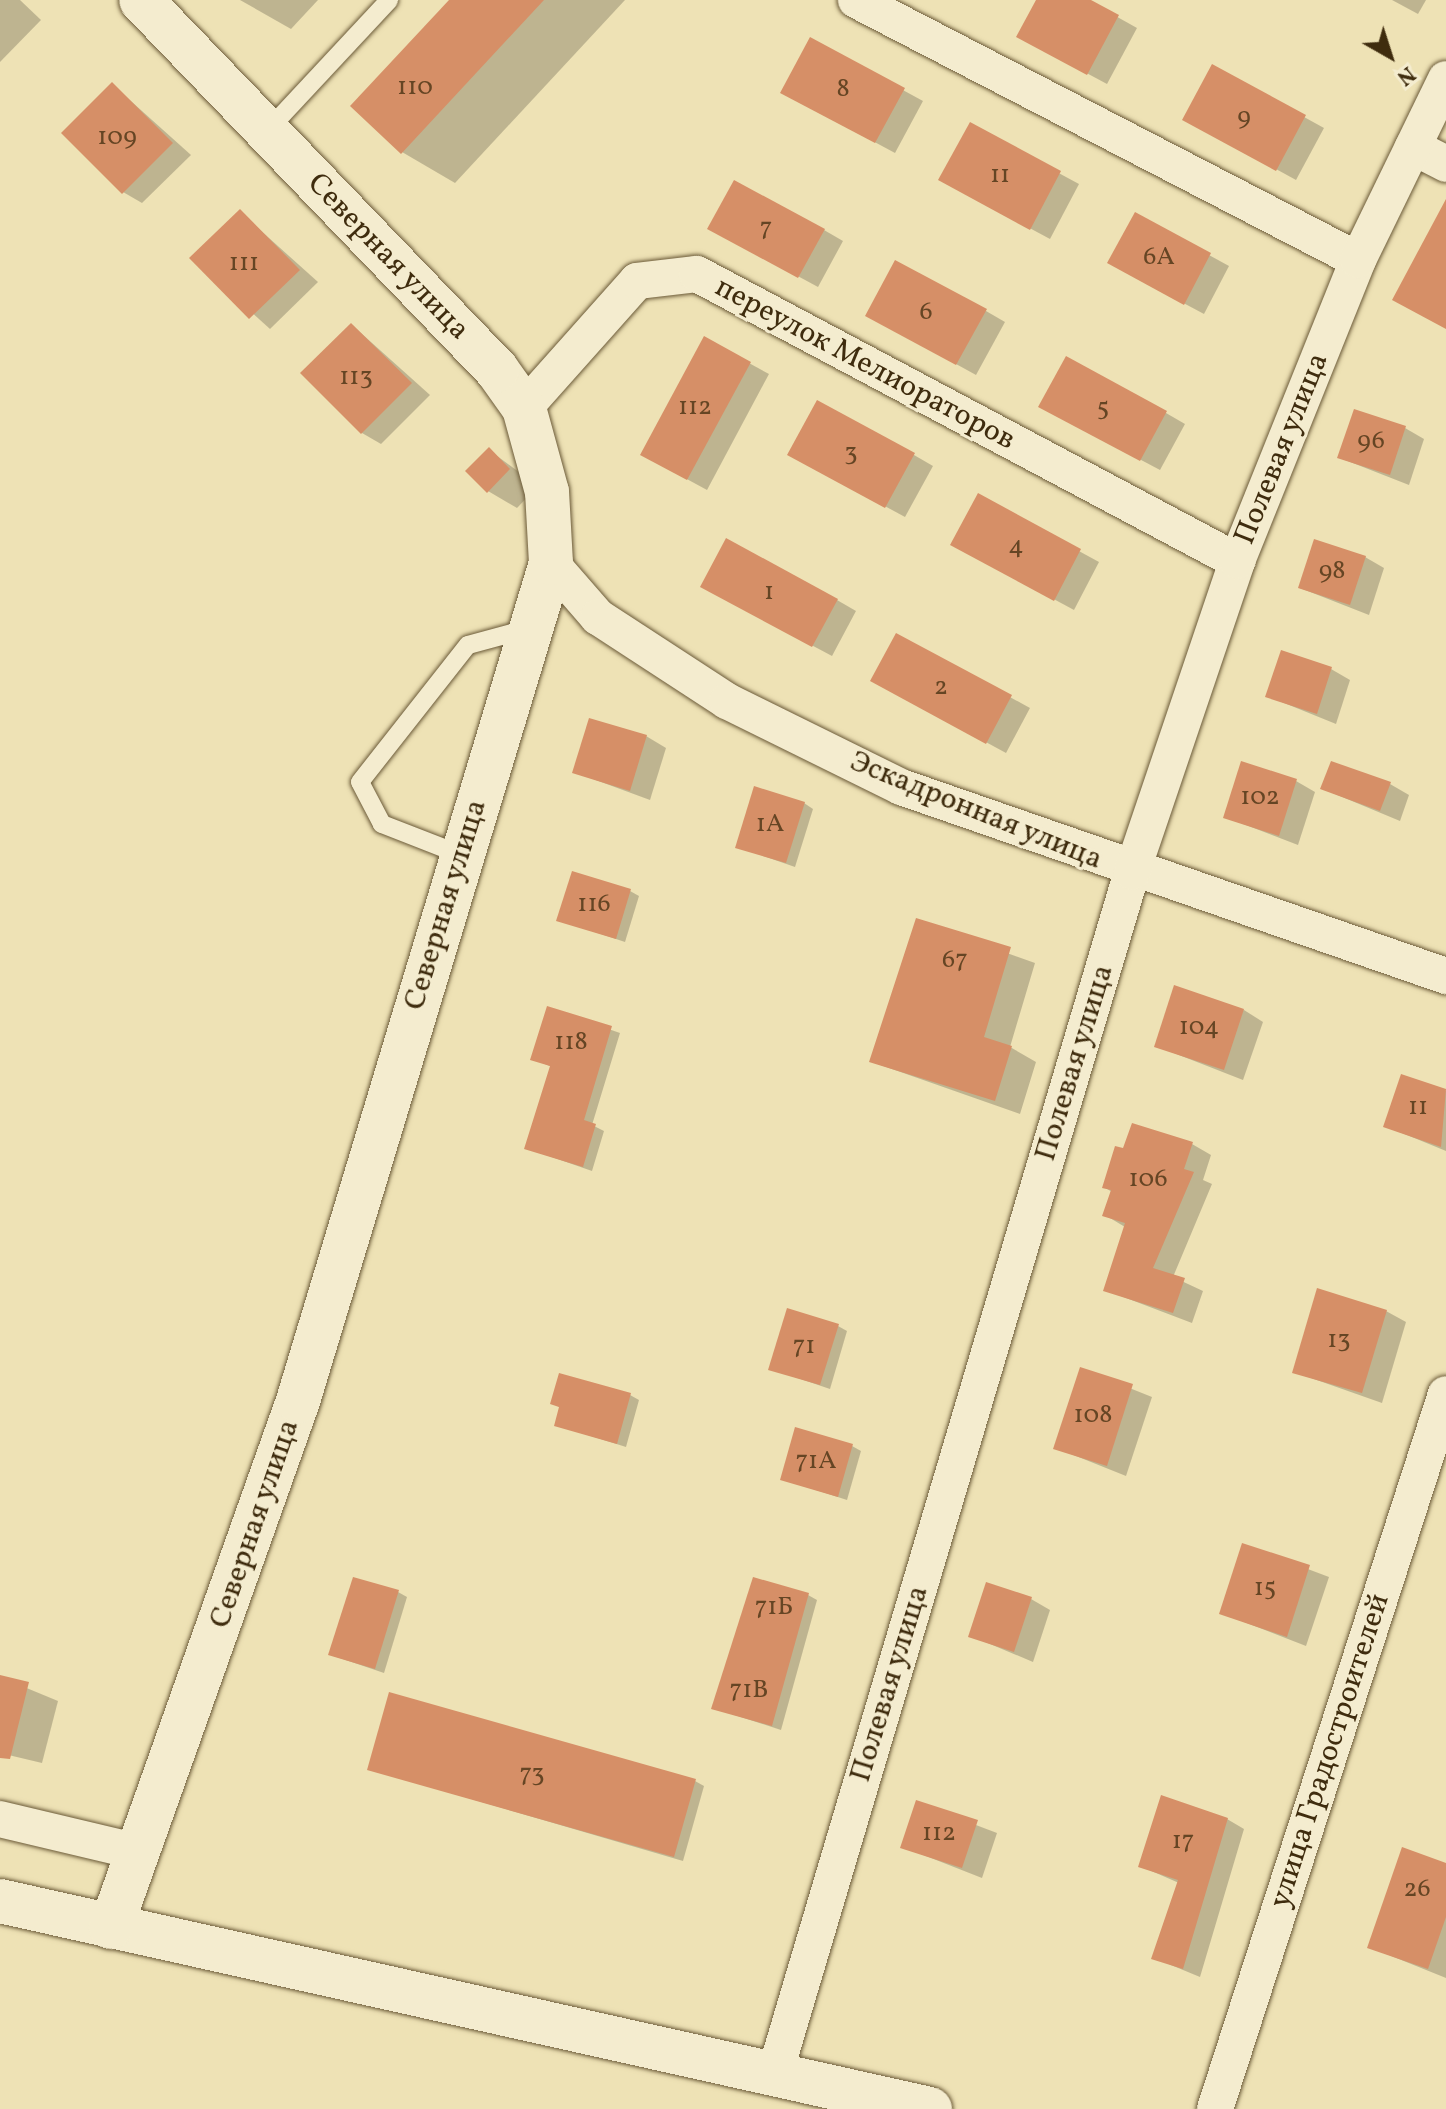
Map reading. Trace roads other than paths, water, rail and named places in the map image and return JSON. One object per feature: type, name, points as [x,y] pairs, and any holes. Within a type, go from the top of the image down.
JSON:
[{"type":"street","name":"Северная улица","points":[[111,1927],[298,1401],[459,854],[538,627],[551,563],[547,492],[524,408],[497,370],[141,0]]},
{"type":"street","points":[[856,0],[1358,260]]},
{"type":"street","name":"Полевая улица","points":[[775,2073],[1132,872],[1237,561],[1358,260],[1446,79]]},
{"type":"street","points":[[1413,147],[1446,164]]},
{"type":"street","name":"переулок Мелиораторов","points":[[524,408],[637,281],[697,274],[1237,561]]},
{"type":"street","name":"Эскадронная улица","points":[[551,563],[598,617],[727,701],[901,787],[1132,872],[1446,976]]},
{"type":"street","name":"улица Градостроителей","points":[[1215,2109],[1446,1394]]},
{"type":"street","points":[[0,1819],[139,1852]]},
{"type":"street","points":[[0,1901],[930,2109]]},
{"type":"lane","points":[[267,131],[389,0]]},
{"type":"lane","points":[[459,854],[382,824],[360,782],[468,645],[538,627]]}]
